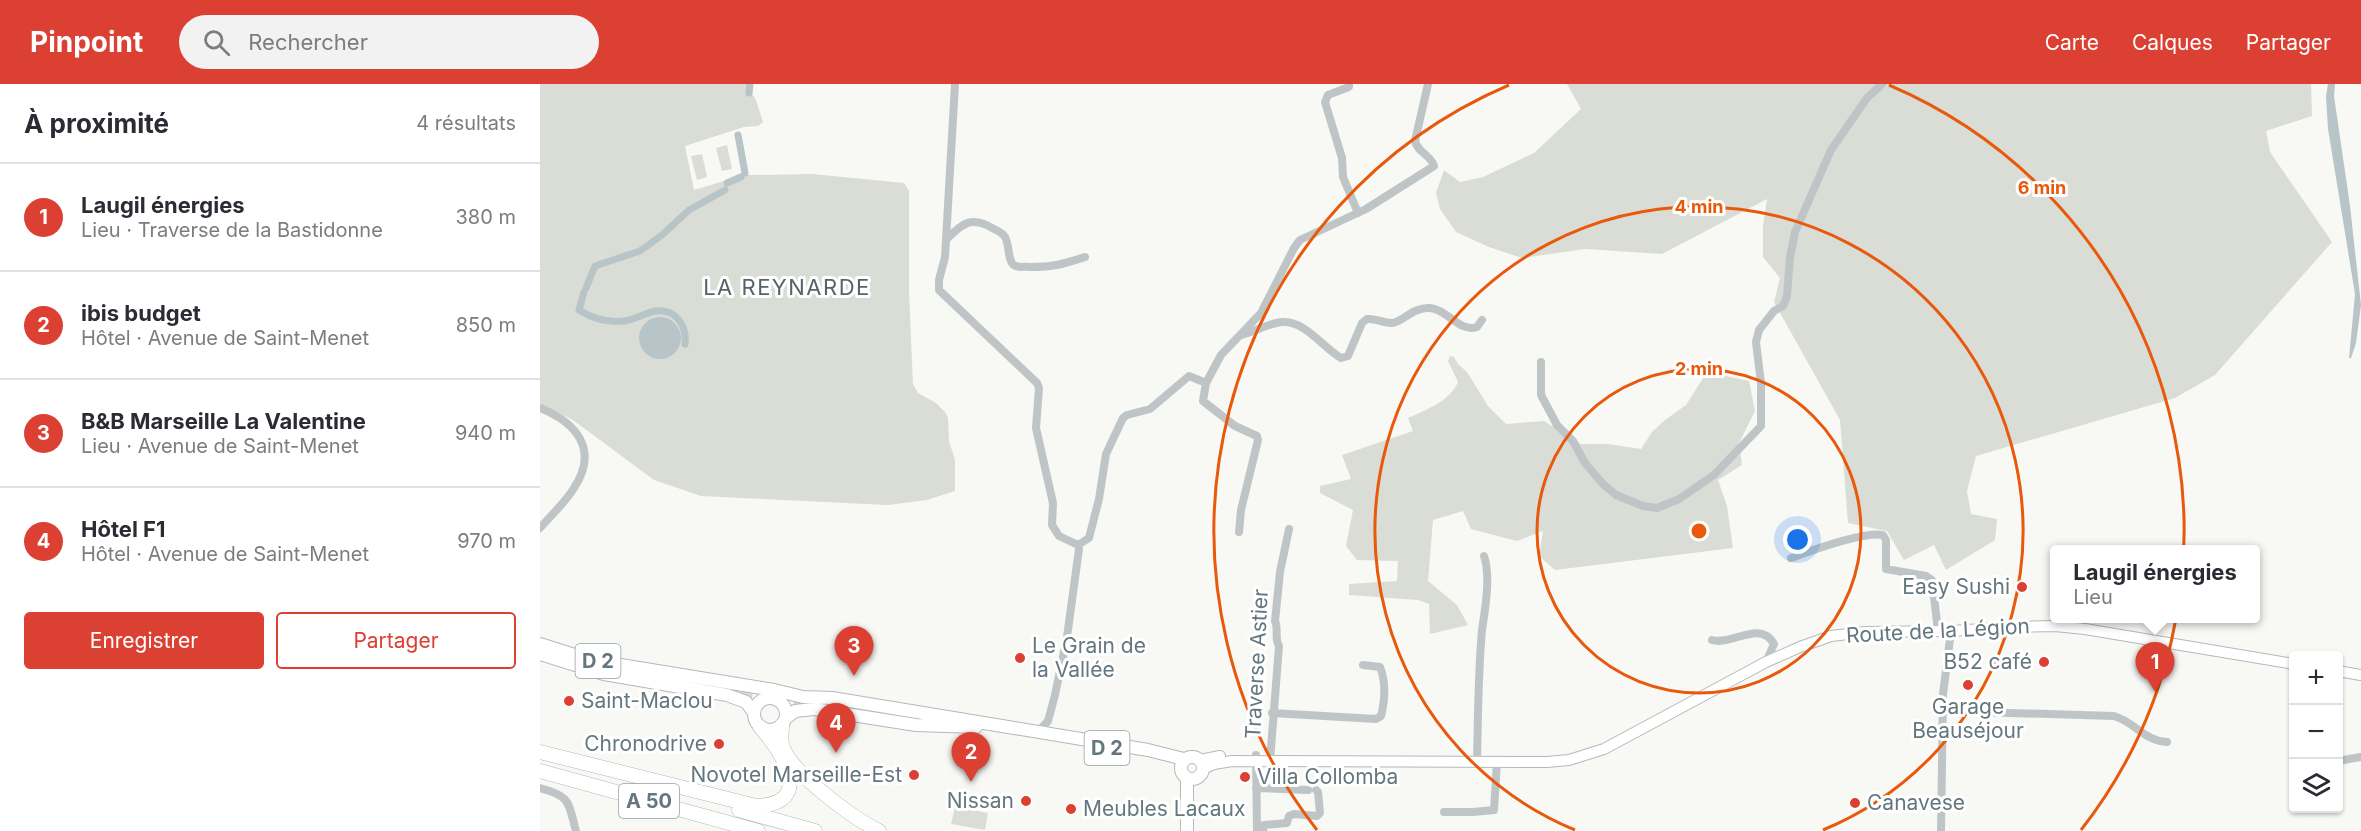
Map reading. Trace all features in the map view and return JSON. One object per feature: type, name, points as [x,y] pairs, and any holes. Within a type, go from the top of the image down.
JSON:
[{"type":"highway","points":[[784,721],[783,748],[796,766],[814,785],[851,815],[879,831]]},
{"type":"highway","points":[[540,754],[756,806],[775,804],[788,792],[791,778],[773,742],[760,727]]},
{"type":"highway","name":"A 50","points":[[540,754],[815,831]]},
{"type":"highway","name":"A 50","points":[[540,771],[758,831]]},
{"type":"main road","name":"Route de la Légion","points":[[1201,765],[1224,755],[1342,761],[1536,762],[1569,760],[1604,749],[1766,662],[1815,640],[1848,633],[2065,627],[2289,663]]},
{"type":"main road","name":"D 2","points":[[540,644],[590,660],[719,685],[765,698]]},
{"type":"main road","name":"D 2","points":[[540,654],[604,674],[727,695],[746,702],[754,713]]},
{"type":"main road","name":"D 2","points":[[579,666],[774,690],[803,698],[819,697],[843,705]]},
{"type":"main road","points":[[2343,672],[2361,675]]},
{"type":"main road","points":[[765,698],[774,698],[783,703],[784,721],[771,730],[760,727],[755,721],[755,707],[765,698]]},
{"type":"main road","name":"D 2","points":[[783,703],[798,704],[819,700],[1035,733],[1163,757],[1184,769]]},
{"type":"main road","points":[[843,705],[906,719],[978,727]]},
{"type":"main road","name":"D 2","points":[[784,721],[795,711],[814,709],[916,725],[978,727],[1052,734],[1165,753],[1184,769]]},
{"type":"main road","points":[[1184,769],[1195,778],[1201,765],[1194,757],[1184,769],[1187,831]]},
{"type":"street","points":[[955,84],[946,240],[938,286],[942,295],[1037,383],[1039,388],[1036,428],[1053,503],[1053,525],[1059,536],[1078,545]]},
{"type":"street","points":[[1349,84],[1349,87],[1328,95],[1325,102],[1342,158],[1342,177],[1358,213]]},
{"type":"street","points":[[1239,532],[1241,510],[1258,440],[1257,436],[1235,426],[1203,401],[1206,383],[1221,354],[1261,313],[1300,240],[1381,201],[1434,166],[1433,162],[1416,146],[1415,141],[1428,84]]},
{"type":"street","points":[[1541,363],[1541,394],[1547,409],[1557,425],[1573,441],[1585,463],[1616,495],[1643,506],[1657,508],[1679,500],[1714,474],[1761,426],[1761,383],[1756,342],[1759,330],[1774,311],[1783,306],[1787,296],[1790,257],[1795,232],[1831,150],[1867,98],[1882,84]]},
{"type":"street","points":[[946,240],[958,226],[976,222],[989,225],[1001,233],[1008,244],[1011,262],[1017,267],[1054,267],[1085,257]]},
{"type":"street","points":[[1240,336],[1279,322],[1289,322],[1303,328],[1341,358],[1348,356],[1362,323],[1368,319],[1390,323],[1400,320],[1409,312],[1431,308],[1468,328],[1478,327],[1482,320]]},
{"type":"street","points":[[1078,545],[1089,538],[1099,500],[1107,454],[1123,418],[1156,405],[1189,376],[1206,383]]},
{"type":"street","points":[[540,408],[567,423],[578,433],[585,451],[584,469],[575,487],[540,528]]},
{"type":"street","name":"Traverse Astier","points":[[1270,758],[1279,646],[1277,643],[1278,626],[1275,621],[1289,529]]},
{"type":"street","points":[[1791,558],[1814,549],[1866,536],[1882,535],[1886,540],[1886,569],[1926,576],[1932,580],[1938,631]]},
{"type":"street","points":[[1052,734],[1048,721],[1055,695],[1080,555],[1078,545]]},
{"type":"street","points":[[1477,762],[1479,678],[1485,611],[1486,564],[1484,556]]},
{"type":"street","points":[[1941,831],[1942,711],[1951,631]]},
{"type":"street","points":[[1712,640],[1724,642],[1757,632],[1763,634],[1774,644],[1766,662]]},
{"type":"street","points":[[1272,713],[1376,719],[1381,716],[1384,705],[1384,677],[1380,667],[1364,665]]},
{"type":"street","points":[[1942,711],[2114,716],[2126,719],[2154,741],[2167,742]]},
{"type":"street","points":[[1035,733],[1048,721]]},
{"type":"street","points":[[2343,761],[2361,757]]},
{"type":"street","points":[[1256,758],[1257,831]]},
{"type":"street","points":[[1444,812],[1473,813],[1494,810],[1497,762]]},
{"type":"street","points":[[540,788],[557,792],[564,797],[576,831]]},
{"type":"street","points":[[1256,788],[1312,790],[1319,801],[1320,813],[1317,816],[1294,814],[1289,816],[1287,823],[1264,825],[1263,831]]},
{"type":"shaded area","points":[[540,84],[750,84],[749,89],[756,100],[763,122],[758,126],[744,127],[685,146],[694,190],[744,175],[812,174],[904,183],[909,191],[909,292],[913,384],[918,393],[936,403],[948,418],[949,441],[955,460],[955,491],[927,500],[888,505],[701,496],[654,480],[573,420],[540,404]]},
{"type":"shaded area","points":[[1567,84],[2311,84],[2312,116],[2266,131],[2270,152],[2332,242],[2215,375],[2175,398],[1976,456],[1967,491],[1971,514],[1997,519],[1995,540],[1946,570],[1934,545],[1904,560],[1887,531],[1848,523],[1840,420],[1774,302],[1780,278],[1763,257],[1763,226],[1767,199],[1662,254],[1585,249],[1522,258],[1489,247],[1456,232],[1440,209],[1436,193],[1444,170],[1460,182],[1483,177],[1534,153],[1581,109]]},
{"type":"shaded area","points":[[2328,84],[2335,84],[2334,96],[2361,305],[2356,343],[2351,358],[2349,358],[2355,294],[2328,129],[2326,96]]},
{"type":"shaded area","points":[[727,145],[732,169],[722,171],[716,148]]},
{"type":"shaded area","points":[[702,154],[707,177],[697,180],[691,156]]},
{"type":"shaded area","points":[[660,317],[668,318],[675,323],[680,330],[680,346],[675,353],[668,358],[660,359],[652,358],[645,353],[640,346],[639,338],[640,330],[645,323],[652,318]]},
{"type":"shaded area","points":[[1450,356],[1454,357],[1467,372],[1488,406],[1506,424],[1544,421],[1581,444],[1608,444],[1641,449],[1652,432],[1686,405],[1707,372],[1749,381],[1755,411],[1739,443],[1742,465],[1718,480],[1727,506],[1733,548],[1555,570],[1539,556],[1543,531],[1517,541],[1471,529],[1463,511],[1433,520],[1428,581],[1457,605],[1468,625],[1430,634],[1429,604],[1418,600],[1349,595],[1349,584],[1397,581],[1398,561],[1357,560],[1346,546],[1353,510],[1320,493],[1320,486],[1351,479],[1342,455],[1413,431],[1408,418],[1430,408],[1449,395],[1458,382],[1448,361]]},
{"type":"shaded area","points":[[955,807],[988,813],[985,830],[951,824]]},
{"type":"waterway","points":[[749,93],[750,84]]},
{"type":"waterway","points":[[738,135],[745,173]]},
{"type":"waterway","points":[[727,183],[741,177]]},
{"type":"waterway","points":[[586,288],[595,266],[640,251],[662,235],[689,210],[725,190]]},
{"type":"waterway","points":[[584,292],[579,310],[600,320],[624,321],[655,311],[669,312],[682,325],[685,344]]},
{"type":"tunnel","points":[[723,689],[808,703]]},
{"type":"place","name":"Easy Sushi","points":[[2022,587]]},
{"type":"place","name":"Le Grain de la Vallée","points":[[1020,658]]},
{"type":"place","name":"B52 café","points":[[2044,662]]},
{"type":"place","name":"B&B Marseille La Valentine","points":[[854,676]]},
{"type":"place","name":"Garage Beauséjour","points":[[1968,685]]},
{"type":"place","name":"Laugil énergies","points":[[2155,692]]},
{"type":"place","name":"Saint-Maclou","points":[[569,701]]},
{"type":"place","name":"Chronodrive","points":[[719,744]]},
{"type":"place","name":"Hôtel F1","points":[[836,753]]},
{"type":"place","name":"Novotel Marseille-Est","points":[[914,775]]},
{"type":"place","name":"Villa Collomba","points":[[1245,777]]},
{"type":"place","name":"ibis budget","points":[[971,782]]},
{"type":"place","name":"Nissan","points":[[1026,801]]},
{"type":"place","name":"Canavese","points":[[1855,803]]},
{"type":"place","name":"Meubles Lacaux","points":[[1071,809]]},
{"type":"district","name":"LA REYNARDE","points":[[787,287]]}]
